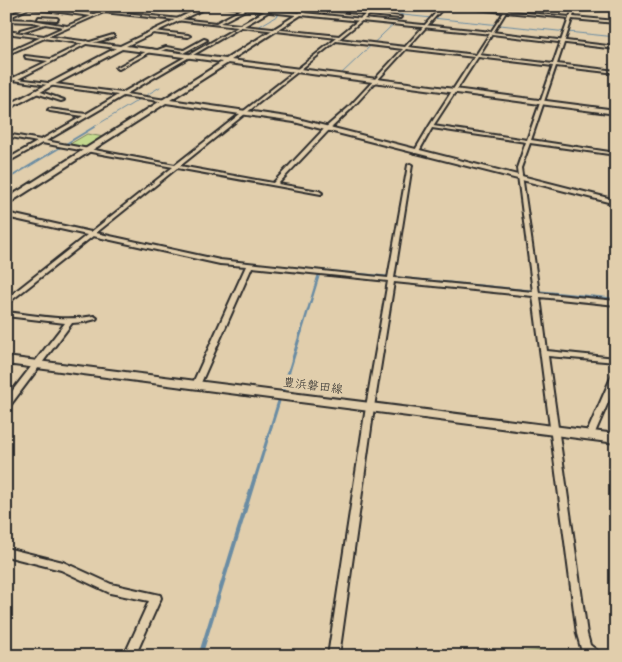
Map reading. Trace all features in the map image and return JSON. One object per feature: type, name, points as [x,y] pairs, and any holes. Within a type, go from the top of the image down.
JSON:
[{"type":"street","points":[[15,6],[96,15]]},
{"type":"street","points":[[6,19],[35,6]]},
{"type":"street","points":[[6,53],[115,6]]},
{"type":"street","points":[[144,6],[196,12]]},
{"type":"street","points":[[6,108],[123,46],[208,6]]},
{"type":"street","points":[[221,6],[492,32],[616,48]]},
{"type":"street","points":[[295,6],[400,17]]},
{"type":"street","points":[[274,185],[327,129],[349,110],[444,6]]},
{"type":"street","points":[[451,6],[616,22]]},
{"type":"street","points":[[416,152],[510,6]]},
{"type":"street","points":[[575,6],[520,162],[520,178],[582,634],[586,648],[595,656]]},
{"type":"street","points":[[6,203],[311,7]]},
{"type":"street","points":[[211,28],[244,8]]},
{"type":"street","points":[[6,302],[376,8]]},
{"type":"street","points":[[32,21],[52,11]]},
{"type":"street","points":[[104,11],[616,72]]},
{"type":"street","points":[[185,53],[267,11]]},
{"type":"street","points":[[39,18],[57,19]]},
{"type":"street","points":[[6,19],[68,27]]},
{"type":"street","points":[[21,31],[47,24]]},
{"type":"street","points":[[6,32],[185,53],[298,71],[616,112]]},
{"type":"street","points":[[153,32],[188,36]]},
{"type":"street","points":[[6,82],[92,42],[113,36]]},
{"type":"street","points":[[6,162],[122,95],[204,40]]},
{"type":"street","points":[[118,68],[156,50]]},
{"type":"street","points":[[26,56],[51,60]]},
{"type":"street","points":[[6,78],[294,120],[616,202]]},
{"type":"street","points":[[37,92],[62,100]]},
{"type":"street","points":[[6,103],[14,104]]},
{"type":"street","points":[[50,110],[86,116]]},
{"type":"street","points":[[431,127],[616,154]]},
{"type":"street","points":[[6,134],[319,193]]},
{"type":"street","points":[[333,656],[370,407],[410,165]]},
{"type":"street","points":[[6,215],[203,260],[616,303]]},
{"type":"street","points":[[196,385],[249,266]]},
{"type":"street","points":[[6,314],[70,321],[84,321],[94,318]]},
{"type":"street","points":[[6,405],[70,321]]},
{"type":"street","points":[[544,353],[616,360]]},
{"type":"street","name":"豊浜磐田線","points":[[6,360],[616,439]]},
{"type":"street","points":[[590,435],[616,375]]},
{"type":"street","points":[[6,552],[63,566],[110,588],[156,598],[129,656]]},
{"type":"green space","points":[[87,134],[104,137],[87,148],[70,144]]},
{"type":"green space","points":[[545,650],[518,656],[446,656]]},
{"type":"green space","points":[[546,650],[616,650],[616,656],[537,656]]},
{"type":"waterway","points":[[258,27],[294,6]]},
{"type":"waterway","points":[[360,6],[388,9],[403,15],[616,37]]},
{"type":"waterway","points":[[340,75],[402,16]]},
{"type":"waterway","points":[[61,38],[190,54]]},
{"type":"waterway","points":[[237,60],[253,63]]},
{"type":"waterway","points":[[92,128],[160,87]]},
{"type":"waterway","points":[[501,95],[616,110]]},
{"type":"waterway","points":[[6,180],[94,127]]},
{"type":"waterway","points":[[276,266],[616,299]]},
{"type":"waterway","points":[[301,333],[320,271]]},
{"type":"waterway","points":[[283,391],[301,332]]},
{"type":"waterway","points":[[255,479],[279,401]]},
{"type":"waterway","points":[[200,656],[255,477]]}]
